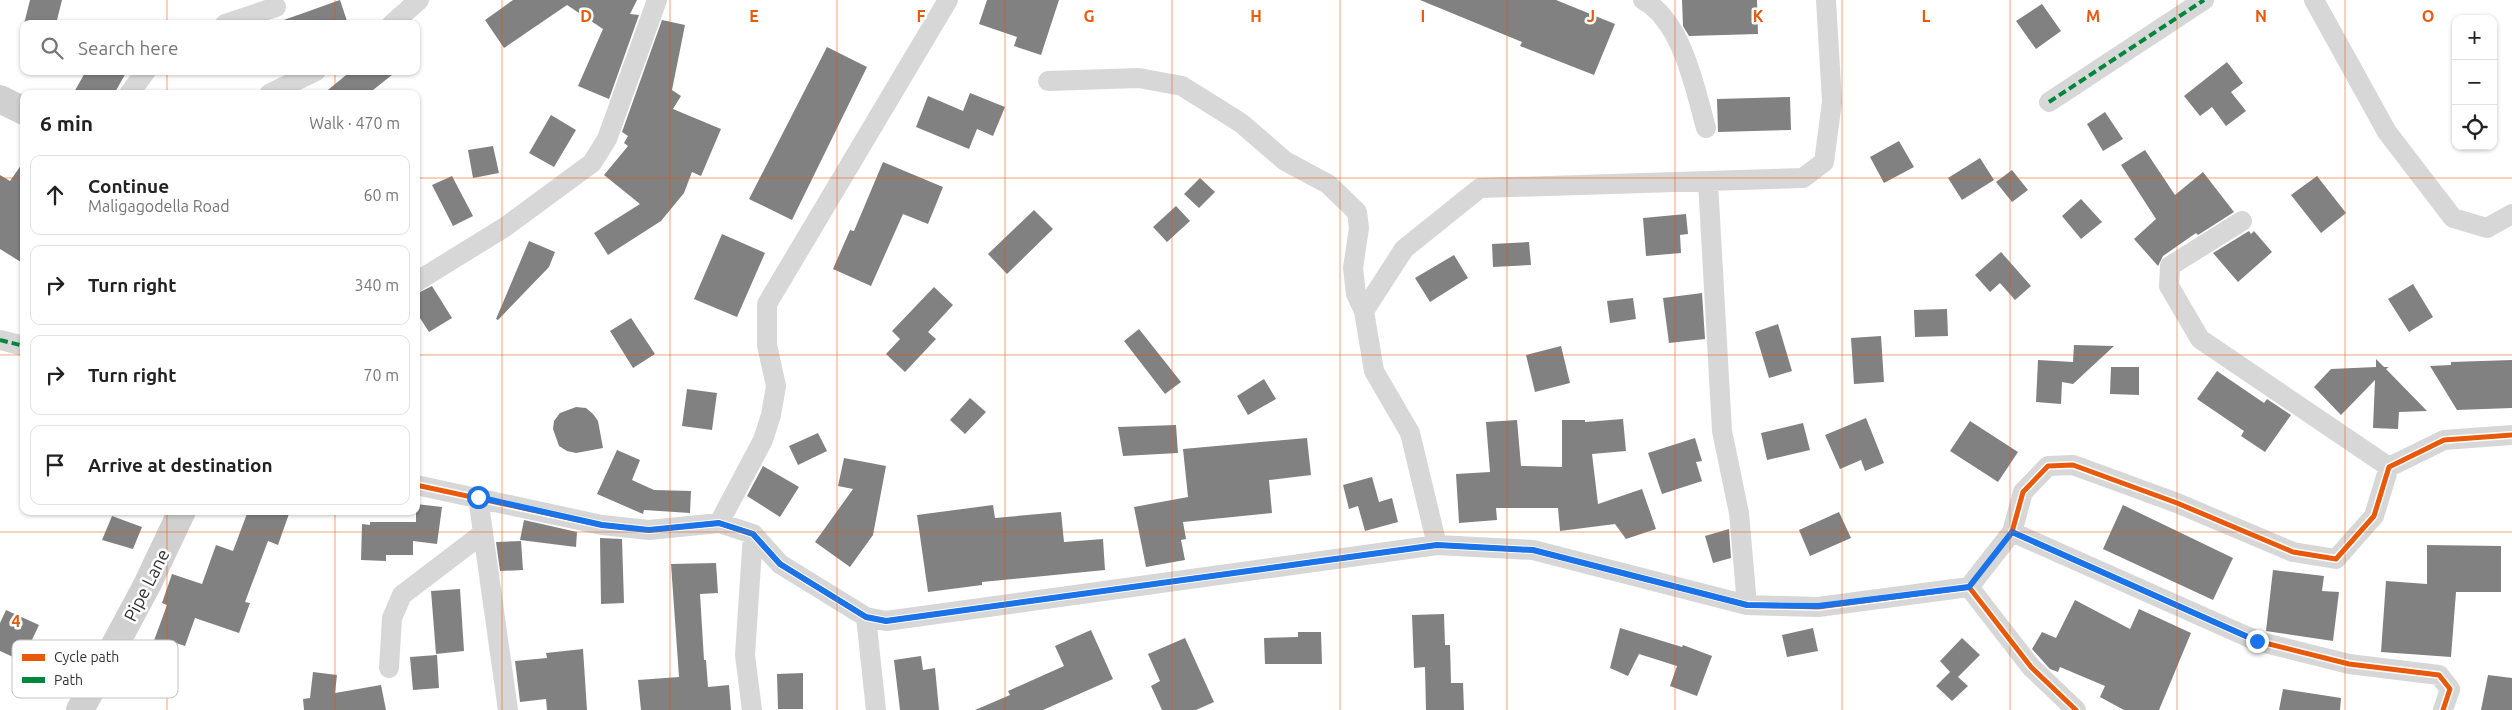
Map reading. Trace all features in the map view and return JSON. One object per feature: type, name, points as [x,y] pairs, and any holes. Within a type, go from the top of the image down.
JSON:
[{"type":"street","points":[[396,20],[419,0]]},
{"type":"street","points":[[420,280],[505,227],[592,163],[607,139],[657,0]]},
{"type":"street","points":[[719,523],[762,440],[771,415],[776,386],[767,345],[767,304],[948,0]]},
{"type":"street","points":[[1643,0],[1649,3],[1670,27],[1689,66],[1706,128]]},
{"type":"street","points":[[1364,311],[1404,249],[1480,188],[1802,178],[1824,162],[1832,102],[1826,0]]},
{"type":"street","points":[[2049,102],[2204,0]]},
{"type":"street","points":[[2314,0],[2387,132],[2453,218],[2486,228],[2512,214]]},
{"type":"street","points":[[237,20],[276,7]]},
{"type":"street","points":[[132,90],[143,75]]},
{"type":"street","points":[[277,90],[308,75]]},
{"type":"street","points":[[1048,81],[1139,78],[1182,86],[1242,123],[1285,161],[1328,184],[1357,212],[1359,228],[1353,268],[1356,294],[1364,311],[1374,371],[1410,432],[1437,545]]},
{"type":"street","points":[[0,98],[20,110]]},
{"type":"street","points":[[1708,182],[1722,431],[1739,513],[1747,605]]},
{"type":"street","points":[[2242,221],[2170,266],[2169,286],[2200,338],[2389,467]]},
{"type":"street","points":[[0,340],[20,345]]},
{"type":"street","points":[[420,486],[602,525],[649,530],[719,523],[753,534],[780,564],[866,617],[886,621],[1437,545],[1533,550],[1747,605],[1818,606],[1969,587],[2012,532],[2023,492],[2048,466],[2072,465],[2177,503],[2293,552],[2336,559],[2374,516],[2389,467],[2444,440],[2512,435]]},
{"type":"street","points":[[478,497],[508,710]]},
{"type":"street","name":"Pipe Lane","points":[[118,640],[147,585],[180,515]]},
{"type":"street","points":[[2012,532],[2257,641],[2349,664],[2439,675],[2450,689],[2443,710]]},
{"type":"street","points":[[389,668],[392,618],[402,595],[482,534]]},
{"type":"street","points":[[752,710],[745,655],[753,534]]},
{"type":"street","points":[[1969,587],[2031,667],[2076,710]]},
{"type":"street","points":[[866,617],[876,710]]},
{"type":"street","name":"Pipe Lane","points":[[80,710],[86,698]]},
{"type":"building","points":[[30,0],[62,0],[57,20],[25,20]]},
{"type":"building","points":[[340,0],[347,20],[284,20]]},
{"type":"building","points":[[513,0],[637,0],[630,14],[639,15],[609,99],[578,86],[603,29],[567,5],[504,48],[485,20]]},
{"type":"building","points":[[987,0],[1059,0],[1041,55],[1014,46],[1017,37],[979,24]]},
{"type":"building","points":[[1420,0],[1556,0],[1615,24],[1594,75],[1520,46],[1522,42]]},
{"type":"building","points":[[1682,0],[1757,0],[1758,34],[1689,36],[1683,26]]},
{"type":"building","points":[[2042,4],[2061,31],[2036,49],[2016,21]]},
{"type":"building","points":[[662,20],[685,25],[672,90],[681,96],[673,109],[721,129],[701,176],[692,172],[684,193],[661,221],[608,255],[594,233],[640,204],[604,175],[628,146],[624,143],[628,136],[622,132]]},
{"type":"building","points":[[827,47],[867,67],[792,220],[749,199]]},
{"type":"building","points":[[2227,62],[2243,83],[2231,92],[2246,111],[2226,126],[2212,107],[2200,116],[2184,96]]},
{"type":"building","points":[[84,75],[125,75],[116,90],[75,90]]},
{"type":"building","points":[[346,75],[392,75],[373,90],[328,90]]},
{"type":"building","points":[[970,93],[1005,107],[993,136],[977,129],[969,149],[916,127],[928,96],[963,111]]},
{"type":"building","points":[[1790,97],[1791,130],[1718,132],[1717,99]]},
{"type":"building","points":[[2105,112],[2123,139],[2103,151],[2087,124]]},
{"type":"building","points":[[551,115],[576,130],[554,167],[529,153]]},
{"type":"building","points":[[1899,141],[1914,167],[1884,183],[1870,157]]},
{"type":"building","points":[[493,146],[499,173],[473,178],[468,150]]},
{"type":"building","points":[[2145,150],[2175,195],[2203,172],[2234,212],[2198,235],[2196,233],[2163,256],[2158,266],[2134,239],[2156,219],[2121,165]]},
{"type":"building","points":[[1980,158],[1994,180],[1962,200],[1948,178]]},
{"type":"building","points":[[883,162],[943,187],[928,224],[903,214],[871,286],[833,269],[850,230],[854,231]]},
{"type":"building","points":[[20,167],[20,262],[0,249],[0,175],[10,181]]},
{"type":"building","points":[[2012,170],[2028,190],[2012,202],[1996,182]]},
{"type":"building","points":[[452,176],[473,216],[453,226],[432,185]]},
{"type":"building","points":[[2317,176],[2346,213],[2321,233],[2291,195]]},
{"type":"building","points":[[1200,178],[1215,192],[1199,208],[1184,194]]},
{"type":"building","points":[[2081,199],[2102,222],[2081,239],[2062,216]]},
{"type":"building","points":[[1176,206],[1190,221],[1167,242],[1153,227]]},
{"type":"building","points":[[1034,210],[1053,229],[1007,274],[988,254]]},
{"type":"building","points":[[1686,214],[1688,234],[1680,235],[1681,253],[1646,256],[1643,218]]},
{"type":"building","points":[[2249,231],[2251,234],[2254,231],[2272,252],[2238,282],[2213,253]]},
{"type":"building","points":[[722,234],[765,253],[737,317],[694,299]]},
{"type":"building","points":[[529,241],[555,252],[549,267],[498,320],[496,319]]},
{"type":"building","points":[[1529,242],[1531,265],[1493,267],[1492,244]]},
{"type":"building","points":[[2001,252],[2031,286],[2015,300],[2000,283],[1990,292],[1975,275]]},
{"type":"building","points":[[1454,255],[1468,278],[1430,302],[1415,278]]},
{"type":"building","points":[[2413,284],[2433,317],[2409,332],[2388,299]]},
{"type":"building","points":[[432,286],[452,318],[429,332],[420,318],[420,292]]},
{"type":"building","points":[[934,287],[953,305],[928,332],[936,339],[905,372],[886,354],[900,339],[892,331]]},
{"type":"building","points":[[1702,293],[1705,339],[1669,343],[1663,298]]},
{"type":"building","points":[[1633,298],[1636,319],[1610,323],[1607,301]]},
{"type":"building","points":[[1947,309],[1948,336],[1915,337],[1914,310]]},
{"type":"building","points":[[631,318],[655,354],[633,368],[610,331]]},
{"type":"building","points":[[1778,324],[1792,371],[1769,378],[1755,332]]},
{"type":"building","points":[[1139,329],[1181,382],[1165,394],[1124,341]]},
{"type":"building","points":[[1881,336],[1884,382],[1854,384],[1851,338]]},
{"type":"building","points":[[2074,345],[2114,346],[2073,384],[2062,382],[2061,404],[2036,402],[2038,360],[2073,362]]},
{"type":"building","points":[[1561,346],[1570,383],[1535,392],[1526,355]]},
{"type":"building","points":[[2376,359],[2384,367],[2389,367],[2386,369],[2427,411],[2399,412],[2398,429],[2373,428],[2375,380],[2341,415],[2314,387],[2331,369],[2376,367]]},
{"type":"building","points":[[2512,360],[2512,408],[2457,410],[2430,366],[2451,365],[2451,362]]},
{"type":"building","points":[[2111,367],[2139,367],[2139,395],[2110,394]]},
{"type":"building","points":[[2217,371],[2264,403],[2267,399],[2291,415],[2265,452],[2241,436],[2244,431],[2197,399]]},
{"type":"building","points":[[1264,379],[1276,399],[1248,415],[1237,396]]},
{"type":"building","points":[[687,389],[717,393],[712,430],[682,426]]},
{"type":"building","points":[[970,398],[986,412],[965,434],[950,420]]},
{"type":"building","points":[[576,407],[586,408],[598,421],[603,448],[576,453],[567,451],[559,446],[553,429],[554,421],[560,413]]},
{"type":"building","points":[[1866,418],[1884,463],[1865,471],[1861,460],[1840,469],[1825,435]]},
{"type":"building","points":[[1623,419],[1626,451],[1592,454],[1598,504],[1642,489],[1656,529],[1626,539],[1615,524],[1560,531],[1558,508],[1496,508],[1497,520],[1459,523],[1456,474],[1490,472],[1486,422],[1517,420],[1521,466],[1562,467],[1562,420],[1585,420],[1585,422]]},
{"type":"building","points":[[1970,421],[2018,452],[1998,482],[1950,451]]},
{"type":"building","points":[[1803,423],[1810,450],[1767,460],[1761,433]]},
{"type":"building","points":[[1176,425],[1178,453],[1123,456],[1118,427]]},
{"type":"building","points":[[818,433],[827,451],[798,465],[789,446]]},
{"type":"building","points":[[1307,438],[1311,475],[1269,480],[1272,513],[1183,522],[1186,539],[1181,540],[1185,560],[1146,567],[1134,507],[1188,497],[1183,449]]},
{"type":"building","points":[[1695,438],[1702,461],[1696,462],[1702,481],[1662,494],[1648,453]]},
{"type":"building","points":[[617,450],[640,460],[632,480],[654,490],[691,491],[690,513],[644,510],[643,514],[597,494]]},
{"type":"building","points":[[844,458],[886,466],[873,535],[850,567],[815,542],[853,489],[838,486]]},
{"type":"building","points":[[763,466],[799,487],[780,517],[747,496]]},
{"type":"building","points":[[1372,477],[1379,502],[1392,498],[1398,522],[1365,531],[1358,506],[1349,509],[1343,485]]},
{"type":"building","points":[[420,504],[442,507],[437,544],[413,541],[413,555],[386,555],[386,561],[361,560],[362,524],[370,525],[370,522],[416,522],[416,515],[420,515]]},
{"type":"building","points":[[993,505],[995,518],[1061,512],[1064,542],[1103,539],[1105,570],[982,582],[982,585],[928,592],[917,515]]},
{"type":"building","points":[[2123,505],[2233,558],[2213,600],[2103,549]]},
{"type":"building","points":[[1839,512],[1851,538],[1810,556],[1799,530]]},
{"type":"building","points":[[246,515],[289,515],[278,545],[268,541],[245,602],[250,603],[239,633],[195,618],[185,646],[178,644],[178,640],[154,640],[167,605],[162,603],[172,574],[202,584],[216,545],[233,551]]},
{"type":"building","points":[[112,516],[142,527],[133,549],[102,540]]},
{"type":"building","points":[[524,520],[577,532],[576,547],[520,540]]},
{"type":"building","points":[[1729,529],[1731,558],[1713,563],[1705,536]]},
{"type":"building","points":[[600,538],[622,539],[624,603],[601,604]]},
{"type":"building","points":[[521,541],[523,570],[500,571],[496,542]]},
{"type":"building","points":[[2427,545],[2501,546],[2501,592],[2456,592],[2451,657],[2381,652],[2386,581],[2427,584]]},
{"type":"building","points":[[716,563],[718,593],[700,594],[704,660],[706,660],[708,687],[729,685],[731,710],[641,710],[638,680],[679,677],[671,564]]},
{"type":"building","points":[[2273,570],[2324,576],[2322,591],[2339,592],[2333,641],[2266,631]]},
{"type":"building","points":[[460,589],[464,651],[436,654],[431,591]]},
{"type":"building","points":[[2075,600],[2130,629],[2139,609],[2191,633],[2159,710],[2124,710],[2100,697],[2105,686],[2060,667],[2058,672],[2050,669],[2032,649],[2042,632],[2056,638]]},
{"type":"building","points":[[6,610],[39,625],[32,640],[12,640],[12,656],[0,651],[0,623]]},
{"type":"building","points":[[1444,614],[1445,645],[1450,645],[1451,683],[1463,683],[1464,710],[1426,710],[1425,667],[1414,668],[1412,615]]},
{"type":"building","points":[[1620,628],[1682,647],[1683,645],[1712,656],[1697,696],[1670,686],[1677,666],[1639,654],[1628,676],[1610,668]]},
{"type":"building","points":[[1813,628],[1818,651],[1787,657],[1782,635]]},
{"type":"building","points":[[1091,630],[1113,679],[1043,710],[975,710],[1010,695],[1008,691],[1064,666],[1055,646]]},
{"type":"building","points":[[1298,632],[1321,632],[1322,664],[1265,664],[1264,638],[1298,637]]},
{"type":"building","points":[[1185,638],[1214,702],[1196,710],[1162,710],[1151,686],[1160,681],[1148,654]]},
{"type":"building","points":[[1962,638],[1980,655],[1958,677],[1968,686],[1952,701],[1936,686],[1950,672],[1940,661]]},
{"type":"building","points":[[583,649],[587,710],[547,710],[546,699],[520,702],[515,661],[547,658],[546,653]]},
{"type":"building","points":[[437,655],[439,688],[413,690],[410,657]]},
{"type":"building","points":[[921,656],[923,670],[935,668],[939,710],[900,710],[894,660]]},
{"type":"building","points":[[313,672],[337,675],[335,693],[381,685],[386,710],[304,710],[303,699],[310,698]]},
{"type":"building","points":[[803,673],[803,709],[778,709],[777,674]]},
{"type":"building","points":[[2488,675],[2512,678],[2512,710],[2481,710]]},
{"type":"building","points":[[2283,689],[2341,698],[2340,710],[2279,710]]},
{"type":"marked path","points":[[2049,102],[2204,0]]},
{"type":"marked path","points":[[0,340],[20,345]]},
{"type":"cycle path","points":[[2443,710],[2450,689],[2439,675],[2349,664],[2257,641],[2012,532],[2023,492],[2048,466],[2073,465],[2177,503],[2293,552],[2336,559],[2374,516],[2389,467],[2444,440],[2512,435]]},
{"type":"cycle path","points":[[420,486],[602,525],[649,530],[719,523],[753,534],[780,564],[866,617],[886,621],[1437,545],[1533,550],[1747,605],[1818,607],[1969,587],[2031,667],[2076,710]]},
{"type":"route","points":[[478,497],[602,525],[649,530],[719,523],[753,534],[780,564],[866,617],[886,621],[1437,545],[1533,550],[1747,605],[1818,606],[1969,587],[2012,532],[2257,641]]}]
